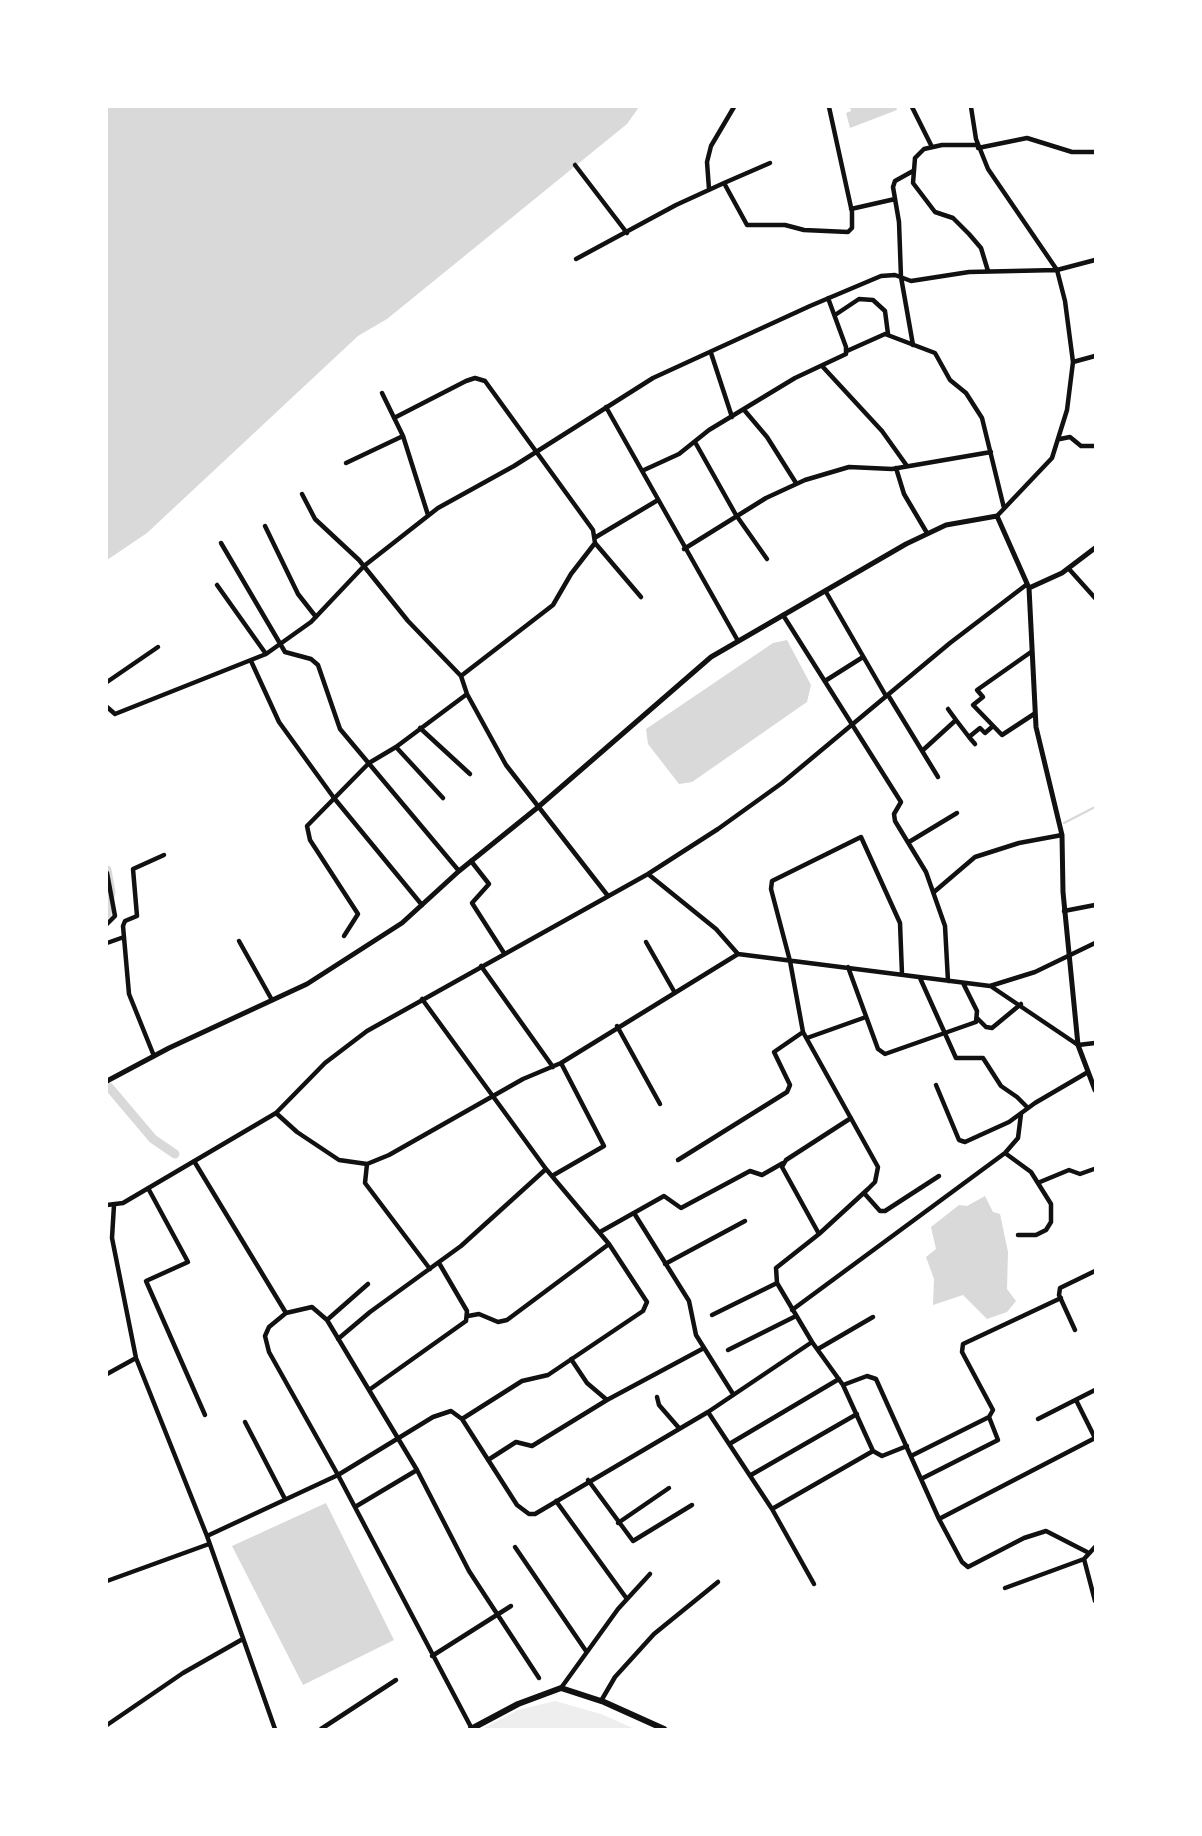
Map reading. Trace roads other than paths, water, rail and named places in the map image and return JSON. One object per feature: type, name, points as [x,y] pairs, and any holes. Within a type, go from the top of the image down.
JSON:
[{"type":"main road","points":[[472,1729],[518,1703],[561,1688],[601,1701],[664,1729]]},
{"type":"street","points":[[709,189],[707,162],[711,146],[734,107]]},
{"type":"street","points":[[724,183],[743,222],[751,226],[785,225],[843,233],[852,228],[851,209],[829,107]]},
{"type":"street","points":[[912,107],[932,147]]},
{"type":"street","points":[[107,1081],[324,974],[402,923],[459,871],[537,808],[711,657],[927,533],[946,525],[997,516],[1046,466],[1060,439],[1070,399],[1073,362],[1065,301],[1057,270],[1003,192],[978,147],[971,107]]},
{"type":"street","points":[[989,271],[981,248],[969,234],[953,218],[935,212],[916,190],[913,170],[917,154],[932,147],[978,147],[1027,138],[1072,152],[1095,152]]},
{"type":"street","points":[[576,259],[709,189],[770,163]]},
{"type":"street","points":[[575,166],[627,233]]},
{"type":"street","points":[[913,170],[894,184],[900,222],[901,277],[913,346]]},
{"type":"street","points":[[851,209],[895,199]]},
{"type":"street","points":[[107,707],[109,714],[250,661],[282,646],[316,617],[364,566],[428,515],[666,372],[828,298],[881,276],[901,277],[911,281],[956,273],[1057,270],[1095,260]]},
{"type":"street","points":[[828,298],[847,351]]},
{"type":"street","points":[[835,315],[859,299],[873,300],[885,311],[888,334]]},
{"type":"street","points":[[644,470],[673,457],[795,378],[843,356],[867,340],[888,334],[935,353],[953,384],[966,393],[985,424],[1004,508]]},
{"type":"street","points":[[711,353],[732,417]]},
{"type":"street","points":[[1073,362],[1095,356]]},
{"type":"street","points":[[822,366],[882,431],[907,466]]},
{"type":"street","points":[[394,418],[467,381],[481,379],[537,451],[596,537],[595,543],[570,574],[553,606],[461,676]]},
{"type":"street","points":[[382,393],[402,436],[428,515]]},
{"type":"street","points":[[606,407],[644,470],[684,549],[738,641]]},
{"type":"street","points":[[745,411],[785,463],[796,483]]},
{"type":"street","points":[[346,463],[402,436]]},
{"type":"street","points":[[1060,439],[1070,437],[1086,448],[1095,446]]},
{"type":"street","points":[[695,442],[736,515],[767,559]]},
{"type":"street","points":[[684,549],[736,515],[796,483],[849,467],[896,468],[991,452]]},
{"type":"street","points":[[896,468],[904,494],[927,533]]},
{"type":"street","points":[[302,494],[315,519],[364,566],[408,621],[461,676],[467,694],[493,744],[537,808],[608,896]]},
{"type":"street","points":[[596,537],[659,500]]},
{"type":"street","points":[[997,516],[1028,586],[1034,714],[1062,835],[1064,911],[1078,1045],[1095,1086]]},
{"type":"street","points":[[265,526],[298,594],[316,617]]},
{"type":"street","points":[[221,543],[286,654],[311,659],[318,665],[327,686],[337,725],[459,871]]},
{"type":"street","points":[[595,543],[641,597]]},
{"type":"street","points":[[107,1205],[114,1205],[148,1188],[276,1114],[345,1046],[422,999],[648,874],[772,790],[1028,586],[1069,569],[1095,548]]},
{"type":"street","points":[[1069,569],[1095,598]]},
{"type":"street","points":[[217,585],[266,654]]},
{"type":"street","points":[[826,592],[938,777]]},
{"type":"street","points":[[783,615],[901,802],[894,818],[934,892],[947,939],[948,981]]},
{"type":"street","points":[[107,681],[158,647]]},
{"type":"street","points":[[1031,652],[977,690],[983,696],[973,705],[1002,735],[1034,714]]},
{"type":"street","points":[[825,681],[863,657]]},
{"type":"street","points":[[250,661],[272,710],[334,799],[422,905]]},
{"type":"street","points":[[344,936],[358,914],[306,830],[369,763],[396,747],[467,694]]},
{"type":"street","points":[[948,709],[975,744]]},
{"type":"street","points":[[922,751],[956,720]]},
{"type":"street","points":[[969,737],[981,728],[985,733],[994,726]]},
{"type":"street","points":[[420,728],[470,774]]},
{"type":"street","points":[[396,747],[443,798]]},
{"type":"street","points":[[909,842],[957,813]]},
{"type":"street","points":[[934,892],[975,857],[1019,843],[1062,835]]},
{"type":"street","points":[[902,974],[901,923],[860,837],[772,881],[771,889],[790,961],[803,1032],[877,1167],[875,1182],[819,1234],[776,1268],[777,1283],[812,1342],[839,1378],[873,1451],[882,1456],[907,1446]]},
{"type":"street","points":[[154,1056],[128,994],[124,922],[137,916],[132,871],[164,855]]},
{"type":"street","points":[[471,861],[489,884],[472,903],[504,953]]},
{"type":"street","points":[[107,873],[115,916],[107,924]]},
{"type":"street","points":[[648,874],[716,929],[738,954]]},
{"type":"street","points":[[1064,911],[1095,905]]},
{"type":"street","points":[[107,943],[124,937]]},
{"type":"street","points":[[239,941],[272,1000]]},
{"type":"street","points":[[646,942],[675,993]]},
{"type":"street","points":[[276,1114],[339,1160],[367,1164],[389,1155],[492,1096],[561,1063],[617,1026],[738,954],[990,986],[1012,981],[1095,943]]},
{"type":"street","points":[[481,967],[552,1067]]},
{"type":"street","points":[[848,967],[881,1053],[945,1034],[978,1019]]},
{"type":"street","points":[[920,978],[956,1058],[983,1058],[997,1082],[1028,1108]]},
{"type":"street","points":[[963,983],[978,1019],[986,1027],[992,1028],[1021,1004]]},
{"type":"street","points":[[990,986],[1021,1004],[1078,1045],[1095,1043]]},
{"type":"street","points":[[422,999],[546,1169],[609,1244],[644,1296],[647,1306],[541,1378],[522,1381],[462,1419]]},
{"type":"street","points":[[807,1038],[866,1017]]},
{"type":"street","points":[[617,1026],[660,1104]]},
{"type":"street","points":[[678,1160],[787,1092],[790,1085],[774,1052],[803,1032]]},
{"type":"street","points":[[552,1176],[604,1148],[561,1063]]},
{"type":"street","points":[[936,1085],[962,1142],[1021,1114],[1087,1072]]},
{"type":"street","points":[[792,1310],[1005,1153],[1018,1138],[1022,1123],[1021,1114]]},
{"type":"street","points":[[600,1233],[664,1196],[681,1208],[750,1171],[762,1175],[851,1118]]},
{"type":"street","points":[[1005,1153],[1025,1166],[1040,1182],[1051,1204],[1051,1222],[1041,1233],[1018,1235]]},
{"type":"street","points":[[194,1161],[286,1313]]},
{"type":"street","points":[[783,1163],[783,1171],[819,1234]]},
{"type":"street","points":[[367,1164],[365,1183],[430,1269]]},
{"type":"street","points":[[338,1339],[439,1262],[546,1169]]},
{"type":"street","points":[[1040,1182],[1069,1170],[1080,1174],[1094,1170]]},
{"type":"street","points":[[864,1193],[880,1211],[885,1211],[939,1176]]},
{"type":"street","points":[[148,1188],[188,1262],[146,1281],[205,1415]]},
{"type":"street","points":[[114,1205],[112,1238],[136,1358],[207,1536],[241,1640],[275,1729]]},
{"type":"street","points":[[634,1213],[689,1301],[692,1324],[733,1394]]},
{"type":"street","points":[[665,1264],[745,1221]]},
{"type":"street","points":[[369,1390],[460,1325],[468,1316],[480,1314],[502,1322],[609,1244]]},
{"type":"street","points":[[439,1262],[468,1316]]},
{"type":"street","points":[[1076,1330],[1059,1291],[1063,1285],[1095,1271]]},
{"type":"street","points":[[712,1315],[777,1283]]},
{"type":"street","points":[[327,1320],[368,1284]]},
{"type":"street","points":[[911,1456],[989,1417],[993,1410],[962,1352],[963,1344],[1060,1298]]},
{"type":"street","points":[[472,1729],[338,1475],[265,1344],[269,1327],[286,1313],[312,1307],[327,1320],[417,1470],[470,1571],[539,1678]]},
{"type":"street","points":[[728,1350],[796,1316]]},
{"type":"street","points":[[818,1349],[873,1317]]},
{"type":"street","points":[[207,1536],[338,1475],[442,1412],[451,1411],[462,1419],[523,1511],[535,1514],[588,1480],[708,1412],[812,1342]]},
{"type":"street","points":[[488,1460],[516,1442],[532,1446],[607,1400],[705,1348]]},
{"type":"street","points":[[107,1374],[136,1358]]},
{"type":"street","points":[[571,1359],[586,1383],[597,1388],[607,1400]]},
{"type":"street","points":[[843,1385],[867,1376],[876,1380],[939,1519],[962,1562],[968,1567],[1024,1538],[1046,1531],[1087,1552]]},
{"type":"street","points":[[730,1443],[839,1378]]},
{"type":"street","points":[[1038,1419],[1095,1390]]},
{"type":"street","points":[[657,1397],[659,1405],[679,1428]]},
{"type":"street","points":[[939,1519],[1095,1438],[1076,1400]]},
{"type":"street","points":[[708,1412],[772,1509],[814,1584]]},
{"type":"street","points":[[751,1475],[856,1414]]},
{"type":"street","points":[[921,1479],[996,1442],[998,1436],[989,1417]]},
{"type":"street","points":[[245,1422],[285,1499]]},
{"type":"street","points":[[772,1509],[873,1451]]},
{"type":"street","points":[[355,1507],[417,1470]]},
{"type":"street","points":[[588,1480],[633,1541],[692,1505]]},
{"type":"street","points":[[618,1523],[669,1488]]},
{"type":"street","points":[[556,1501],[627,1599]]},
{"type":"street","points":[[107,1581],[209,1544]]},
{"type":"street","points":[[515,1547],[586,1651]]},
{"type":"street","points":[[1095,1547],[1087,1552],[1084,1559],[1095,1601]]},
{"type":"street","points":[[1005,1588],[1084,1559]]},
{"type":"street","points":[[561,1688],[586,1651],[650,1574]]},
{"type":"street","points":[[601,1701],[615,1677],[654,1634],[718,1582]]},
{"type":"street","points":[[432,1656],[511,1606]]},
{"type":"street","points":[[107,1725],[192,1667],[241,1640]]},
{"type":"street","points":[[321,1729],[396,1680]]},
{"type":"waterway","points":[[1064,823],[1095,807]]},
{"type":"waterway","points":[[107,870],[111,892],[107,914]]},
{"type":"waterway","points":[[109,1087],[153,1139],[175,1154]]}]
